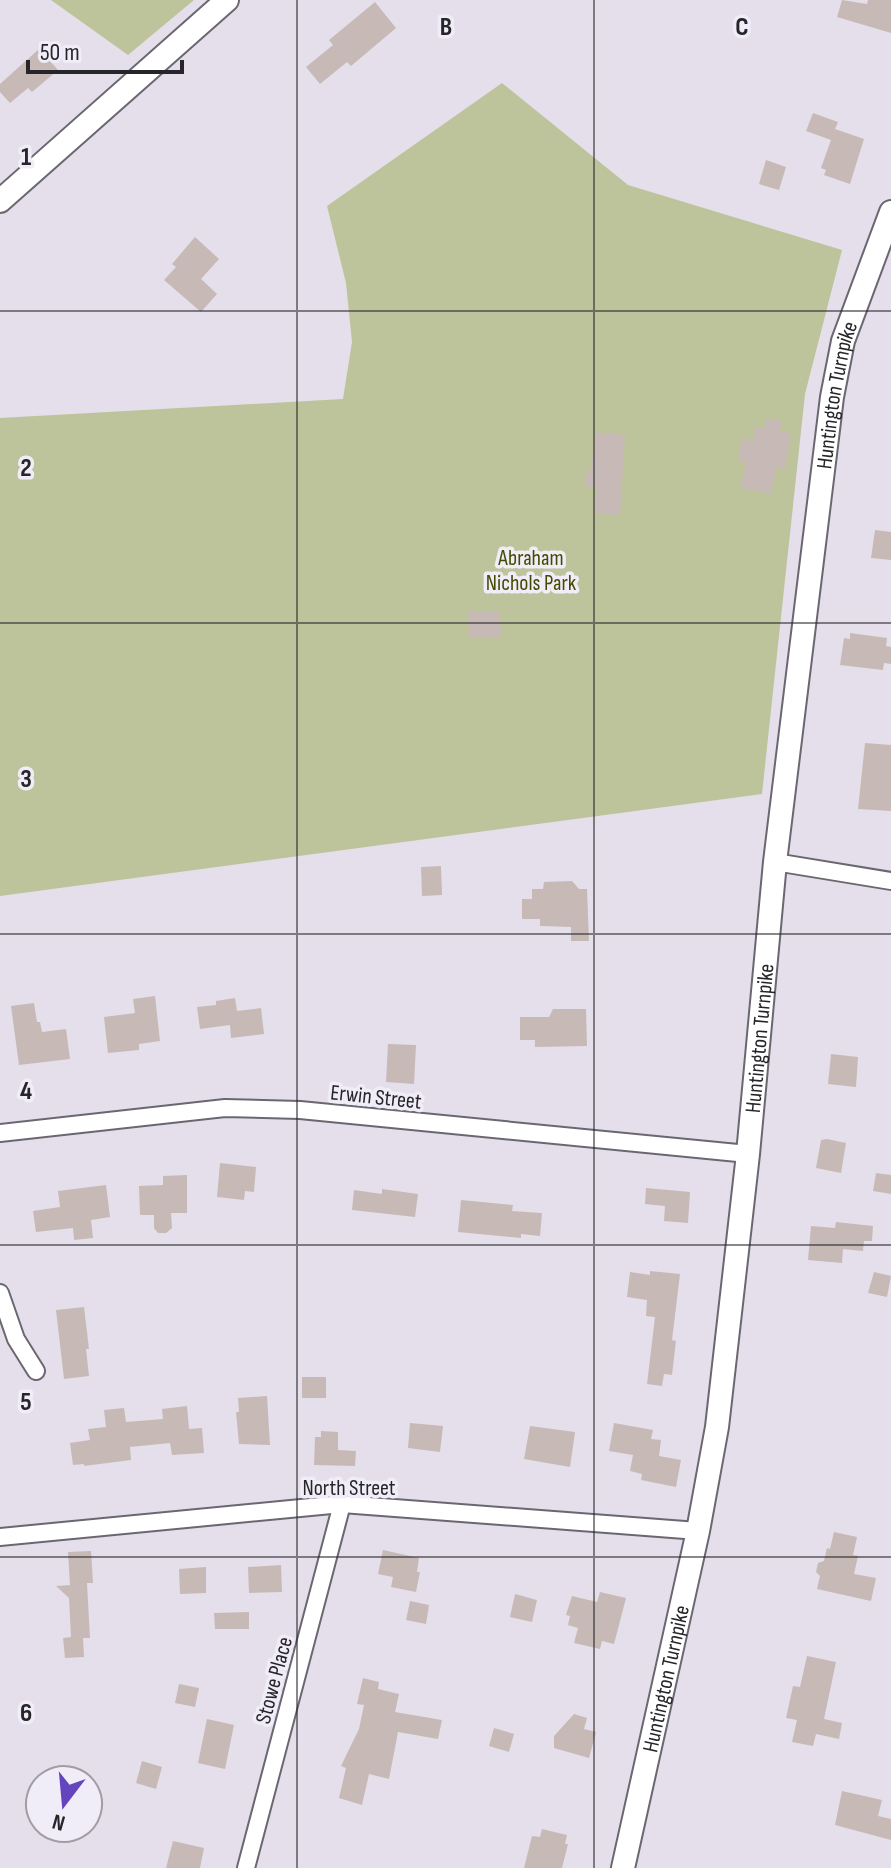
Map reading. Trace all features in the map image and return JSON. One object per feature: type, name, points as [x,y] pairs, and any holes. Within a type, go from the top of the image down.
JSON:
[{"type":"main road","points":[[0,201],[227,0]]},
{"type":"main road","name":"Huntington Turnpike","points":[[623,1868],[698,1531],[723,1382],[775,862],[832,397],[843,341],[891,212]]},
{"type":"street","points":[[775,862],[891,881]]},
{"type":"street","name":"Erwin Street","points":[[0,1133],[225,1108],[300,1110],[748,1154]]},
{"type":"street","points":[[0,1293],[16,1339],[36,1371]]},
{"type":"street","name":"North Street","points":[[0,1537],[342,1504],[698,1531]]},
{"type":"street","name":"Stowe Place","points":[[246,1868],[342,1504]]},
{"type":"green space","points":[[51,0],[194,0],[128,55]]},
{"type":"green space","name":"Abraham Nichols Park","points":[[502,83],[628,185],[842,250],[805,394],[762,794],[0,896],[0,418],[343,399],[352,342],[346,283],[327,206]]},
{"type":"building","points":[[842,0],[867,4],[868,0],[891,0],[891,33],[837,17]]},
{"type":"building","points":[[375,2],[396,28],[351,66],[347,62],[320,84],[306,67],[333,45],[329,40]]},
{"type":"building","points":[[39,49],[58,70],[32,92],[28,88],[10,103],[0,92],[0,84]]},
{"type":"building","points":[[813,113],[838,122],[835,129],[864,139],[850,184],[824,175],[826,170],[821,168],[831,140],[806,131]]},
{"type":"building","points":[[766,160],[786,167],[779,190],[759,184]]},
{"type":"building","points":[[195,237],[219,259],[201,279],[217,294],[201,312],[164,280],[176,267],[172,264]]},
{"type":"building","points":[[766,419],[782,421],[780,431],[791,434],[785,469],[776,467],[771,494],[741,488],[746,462],[738,460],[742,438],[753,441],[755,427],[764,429]]},
{"type":"building","points":[[595,432],[625,435],[620,515],[595,513],[597,488],[585,487],[587,470],[591,470]]},
{"type":"building","points":[[875,530],[891,532],[891,560],[871,558]]},
{"type":"building","points":[[468,611],[500,611],[501,638],[469,638]]},
{"type":"building","points":[[850,633],[887,638],[886,646],[891,647],[891,664],[884,663],[883,670],[840,665],[844,638],[850,639]]},
{"type":"building","points":[[865,743],[891,745],[891,811],[858,809]]},
{"type":"building","points":[[441,866],[442,895],[422,896],[421,867]]},
{"type":"building","points":[[572,881],[579,889],[587,889],[589,941],[571,941],[571,927],[540,926],[540,919],[522,919],[522,899],[532,899],[532,889],[543,889],[544,882]]},
{"type":"building","points":[[155,996],[160,1041],[139,1044],[139,1050],[108,1053],[104,1017],[135,1013],[133,999]]},
{"type":"building","points":[[235,998],[237,1011],[261,1008],[264,1034],[231,1038],[230,1025],[200,1029],[197,1007],[216,1005],[216,1001]]},
{"type":"building","points":[[34,1003],[42,1032],[66,1029],[70,1059],[19,1065],[11,1006]]},
{"type":"building","points":[[553,1009],[586,1009],[587,1046],[535,1047],[535,1040],[520,1040],[520,1017],[549,1017]]},
{"type":"building","points":[[388,1044],[416,1045],[414,1084],[386,1082]]},
{"type":"building","points":[[831,1054],[858,1057],[856,1087],[828,1084]]},
{"type":"building","points":[[821,1140],[846,1143],[841,1173],[816,1168]]},
{"type":"building","points":[[220,1163],[256,1167],[254,1192],[245,1191],[244,1200],[217,1197]]},
{"type":"building","points":[[876,1173],[891,1175],[891,1194],[873,1191]]},
{"type":"building","points":[[187,1175],[187,1213],[171,1213],[172,1228],[166,1233],[158,1233],[154,1228],[154,1215],[140,1215],[139,1186],[163,1185],[163,1176]]},
{"type":"building","points":[[106,1185],[110,1217],[91,1220],[93,1238],[74,1240],[73,1228],[36,1232],[33,1211],[60,1207],[58,1191]]},
{"type":"building","points":[[646,1188],[690,1192],[688,1223],[664,1221],[665,1206],[645,1204]]},
{"type":"building","points":[[382,1189],[418,1194],[415,1217],[352,1210],[354,1190],[382,1194]]},
{"type":"building","points":[[461,1200],[513,1205],[512,1211],[542,1213],[540,1236],[521,1234],[521,1238],[458,1232]]},
{"type":"building","points":[[836,1222],[873,1226],[872,1241],[864,1241],[863,1251],[843,1249],[842,1263],[808,1260],[811,1226],[835,1228]]},
{"type":"building","points":[[650,1271],[680,1274],[672,1340],[676,1341],[672,1375],[664,1374],[662,1386],[647,1384],[655,1317],[646,1316],[647,1300],[627,1297],[630,1272],[650,1275]]},
{"type":"building","points":[[874,1272],[891,1276],[887,1297],[868,1293]]},
{"type":"building","points":[[84,1307],[89,1376],[64,1379],[56,1310]]},
{"type":"building","points":[[302,1377],[326,1377],[326,1398],[302,1398]]},
{"type":"building","points":[[267,1396],[270,1445],[239,1444],[238,1398]]},
{"type":"building","points":[[187,1406],[189,1429],[202,1428],[204,1453],[172,1455],[170,1443],[130,1447],[131,1460],[73,1465],[70,1443],[90,1440],[88,1429],[106,1427],[104,1410],[124,1408],[126,1422],[163,1419],[162,1409]]},
{"type":"building","points":[[410,1423],[443,1426],[440,1452],[408,1448]]},
{"type":"building","points":[[614,1423],[653,1430],[651,1439],[661,1440],[659,1456],[681,1460],[676,1487],[641,1480],[642,1474],[630,1471],[633,1455],[609,1451]]},
{"type":"building","points":[[530,1426],[575,1432],[570,1467],[524,1459]]},
{"type":"building","points":[[321,1431],[338,1432],[338,1450],[356,1451],[355,1466],[314,1465],[315,1437],[321,1437]]},
{"type":"building","points":[[834,1532],[857,1537],[853,1555],[858,1556],[854,1574],[876,1578],[871,1601],[817,1589],[820,1576],[816,1572],[818,1563],[824,1561]]},
{"type":"building","points":[[383,1550],[419,1558],[416,1592],[391,1587],[393,1577],[378,1574]]},
{"type":"building","points":[[91,1551],[93,1583],[87,1583],[90,1638],[83,1638],[84,1657],[65,1658],[63,1638],[71,1637],[69,1598],[56,1586],[70,1585],[68,1552]]},
{"type":"building","points":[[281,1565],[282,1592],[249,1593],[248,1567]]},
{"type":"building","points":[[206,1567],[206,1593],[180,1594],[179,1569]]},
{"type":"building","points":[[600,1592],[626,1598],[614,1644],[602,1641],[600,1649],[574,1643],[578,1628],[568,1625],[570,1616],[566,1615],[572,1596],[597,1602]]},
{"type":"building","points":[[515,1594],[537,1600],[532,1622],[510,1617]]},
{"type":"building","points":[[410,1601],[429,1605],[426,1624],[406,1620]]},
{"type":"building","points":[[249,1612],[249,1629],[215,1629],[214,1613]]},
{"type":"building","points":[[807,1656],[836,1662],[824,1719],[842,1723],[839,1739],[816,1734],[813,1746],[792,1742],[797,1720],[786,1718],[793,1686],[800,1687]]},
{"type":"building","points":[[363,1678],[379,1682],[378,1689],[399,1694],[395,1712],[442,1720],[438,1739],[398,1732],[389,1779],[369,1774],[362,1805],[339,1798],[346,1768],[341,1766],[359,1729],[364,1705],[357,1704]]},
{"type":"building","points":[[179,1684],[199,1688],[195,1707],[175,1703]]},
{"type":"building","points":[[574,1714],[587,1718],[584,1729],[596,1732],[589,1758],[554,1748],[554,1736]]},
{"type":"building","points":[[207,1719],[234,1725],[225,1769],[198,1763]]},
{"type":"building","points":[[494,1728],[514,1734],[509,1752],[489,1746]]},
{"type":"building","points":[[142,1761],[162,1767],[156,1789],[136,1783]]},
{"type":"building","points":[[842,1791],[882,1800],[878,1816],[891,1819],[891,1840],[835,1825]]},
{"type":"building","points":[[542,1829],[567,1835],[562,1868],[524,1868],[532,1836],[540,1837]]},
{"type":"building","points":[[173,1841],[204,1848],[200,1868],[166,1868]]}]
